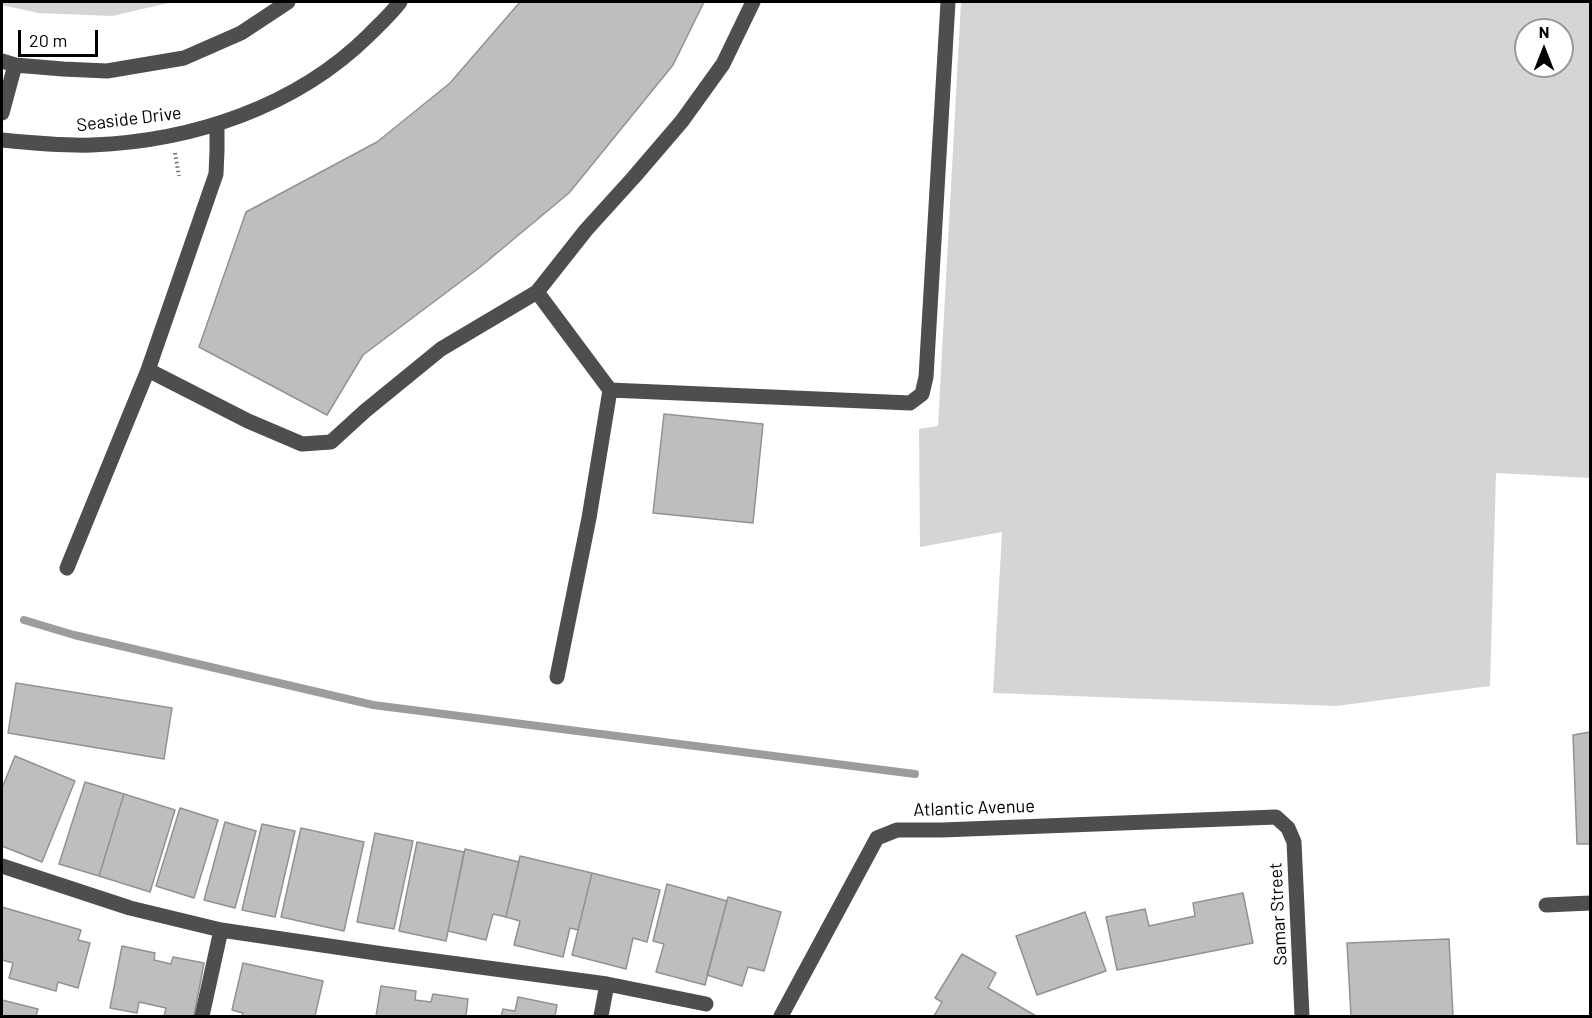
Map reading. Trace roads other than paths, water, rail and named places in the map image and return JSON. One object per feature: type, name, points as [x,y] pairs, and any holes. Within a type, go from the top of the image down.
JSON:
[{"type":"street","points":[[2,113],[8,63],[108,71],[184,58],[241,33],[288,2]]},
{"type":"street","name":"Seaside Drive","points":[[2,140],[63,146],[94,145],[173,136],[227,122],[307,83],[350,54],[400,2]]},
{"type":"street","points":[[148,369],[248,421],[302,444],[331,442],[441,348],[537,292],[586,230],[682,121],[723,64],[753,2]]},
{"type":"street","points":[[610,390],[910,403],[922,394],[926,377],[948,2]]},
{"type":"street","points":[[67,568],[148,369],[216,174],[217,124]]},
{"type":"street","points":[[537,292],[610,390],[589,518],[557,677]]},
{"type":"street","name":"Atlantic Avenue","points":[[781,1017],[877,838],[897,830],[1276,817]]},
{"type":"street","name":"Samar Street","points":[[1276,817],[1288,828],[1293,842],[1302,1017]]},
{"type":"street","points":[[2,866],[130,908],[221,930],[607,984],[706,1004]]},
{"type":"street","points":[[1546,905],[1590,903]]},
{"type":"street","points":[[202,1017],[221,930]]},
{"type":"street","points":[[601,1017],[607,984]]},
{"type":"waterway","points":[[24,620],[74,635],[373,705],[915,774]]}]
